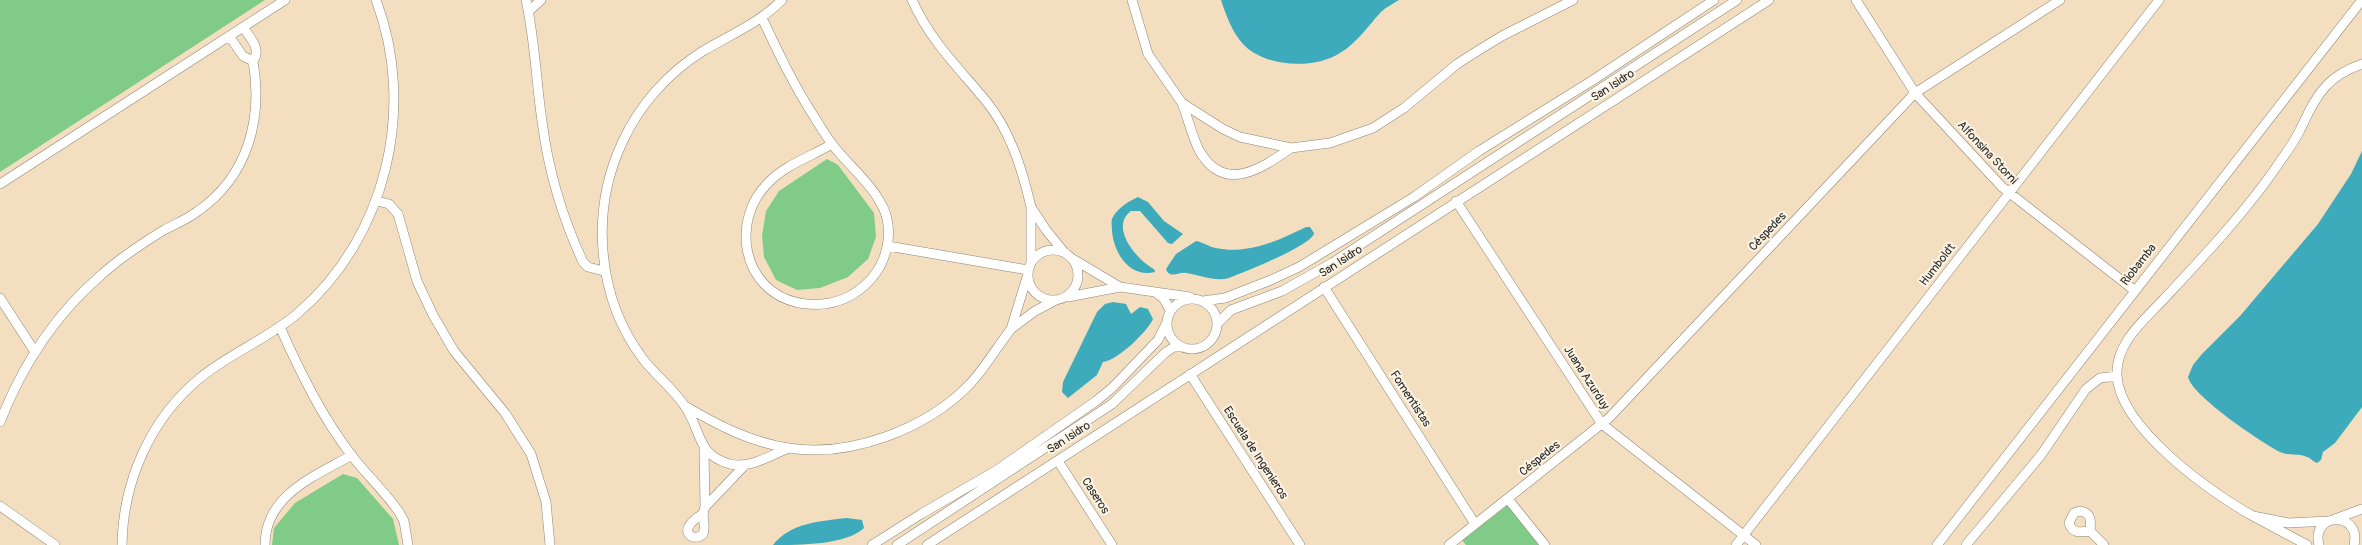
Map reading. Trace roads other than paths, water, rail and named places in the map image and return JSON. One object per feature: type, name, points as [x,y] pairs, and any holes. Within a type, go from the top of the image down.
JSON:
[{"type":"street","points":[[0,184],[284,0]]},
{"type":"street","points":[[122,545],[126,502],[132,480],[145,447],[164,416],[200,378],[280,327],[312,300],[333,275],[359,238],[378,201],[390,153],[394,88],[388,38],[376,0]]},
{"type":"street","points":[[526,0],[529,11],[542,123],[555,184],[583,262],[588,267],[604,271]]},
{"type":"street","points":[[529,11],[541,0]]},
{"type":"street","points":[[782,0],[762,18],[685,63],[659,87],[633,122],[622,143],[609,181],[604,208],[602,243],[604,271],[618,314],[630,340],[658,378],[686,407],[734,433],[789,448],[814,449],[854,445],[884,437],[922,420],[937,411],[969,385],[1011,329],[1035,311],[1055,301],[1085,292],[1120,287],[1199,300],[1213,310],[1217,324]]},
{"type":"street","points":[[912,0],[938,43],[955,67],[986,101],[1005,130],[1022,169],[1030,207],[1029,285],[1038,296],[1055,301]]},
{"type":"street","points":[[1132,0],[1148,54],[1182,104],[1198,149],[1212,165],[1221,171],[1234,174],[1254,172],[1291,148]]},
{"type":"street","points":[[1182,104],[1229,132],[1259,142],[1291,148],[1330,143],[1372,128],[1404,108],[1452,68],[1479,50],[1502,36],[1573,0]]},
{"type":"street","points":[[897,545],[983,485],[1112,388],[1158,340],[1166,324],[1170,310],[1181,301],[1225,298],[1292,270],[1433,183],[1480,151],[1611,69],[1714,0]]},
{"type":"street","points":[[872,545],[921,514],[983,485],[1112,404],[1166,352],[1174,347],[1195,349],[1203,346],[1213,337],[1217,324],[1231,310],[1282,292],[1332,263],[1737,0]]},
{"type":"street","name":"San Isidro","points":[[927,545],[1456,201],[1769,0]]},
{"type":"street","name":"Alfonsina Storni","points":[[1856,0],[1915,93],[2008,193],[2134,290]]},
{"type":"street","name":"Céspedes","points":[[1448,545],[1459,542],[1475,524],[1602,424],[1915,93],[2060,0]]},
{"type":"street","name":"Humboldt","points":[[1736,545],[2159,0]]},
{"type":"street","name":"Riobamba","points":[[1937,545],[2134,290],[2362,0]]},
{"type":"street","points":[[762,18],[794,84],[832,144],[880,200],[887,224],[888,246],[880,267],[866,284],[849,297],[828,304],[804,304],[784,297],[765,284],[752,266],[747,254],[745,230],[747,215],[760,192],[770,181],[782,172],[832,144]]},
{"type":"street","points":[[0,422],[20,376],[65,311],[100,276],[144,243],[197,212],[226,186],[242,161],[254,129],[257,97],[253,62],[257,53],[257,48],[243,27]]},
{"type":"street","points":[[229,36],[247,60],[253,62]]},
{"type":"street","points":[[239,50],[243,42],[252,41]]},
{"type":"street","points":[[2307,545],[2234,506],[2200,481],[2131,415],[2124,402],[2117,376],[2122,350],[2128,339],[2213,246],[2258,192],[2294,142],[2310,108],[2320,92],[2339,75],[2362,64]]},
{"type":"street","points":[[1611,69],[1616,78]]},
{"type":"street","points":[[1433,183],[1439,193]]},
{"type":"street","points":[[378,201],[389,204],[398,214],[417,281],[433,315],[454,351],[505,413],[531,454],[546,502],[550,545]]},
{"type":"street","name":"Juana Azurduy","points":[[1456,201],[1602,424],[1756,545]]},
{"type":"street","points":[[1030,207],[1046,230],[1077,266],[1078,279],[1072,292],[1065,298]]},
{"type":"street","points":[[888,246],[1029,269]]},
{"type":"street","points":[[1011,329],[1029,269],[1038,255],[1046,251],[1056,250],[1068,255],[1120,287]]},
{"type":"street","name":"Fomentistas","points":[[1324,287],[1475,524]]},
{"type":"street","points":[[1155,292],[1164,299],[1170,310]]},
{"type":"street","points":[[0,298],[36,352]]},
{"type":"street","points":[[1166,324],[1171,338],[1181,347]]},
{"type":"street","points":[[280,327],[313,395],[352,455],[399,512],[404,521],[408,545]]},
{"type":"street","name":"Escuela de Ingenieros","points":[[1190,374],[1300,545]]},
{"type":"street","points":[[1966,545],[2041,455],[2086,389],[2100,378],[2117,376]]},
{"type":"street","points":[[686,407],[704,449],[703,511],[746,465],[789,448]]},
{"type":"street","points":[[704,449],[724,461],[746,465]]},
{"type":"street","points":[[265,545],[267,527],[272,515],[289,492],[352,455]]},
{"type":"street","name":"Caseros","points":[[1058,461],[1112,545]]},
{"type":"street","points":[[1508,499],[1545,545]]},
{"type":"street","points":[[0,506],[55,545]]},
{"type":"street","points":[[2320,545],[2320,529],[2331,520],[2362,508]]},
{"type":"street","points":[[2253,516],[2288,523],[2331,520],[2346,522],[2351,526],[2354,532],[2354,545]]},
{"type":"street","points":[[2090,531],[2104,545]]},
{"type":"street","points":[[2354,545],[2362,536]]},
{"type":"water","points":[[1221,0],[1399,0],[1381,12],[1357,39],[1340,53],[1317,62],[1290,64],[1263,58],[1252,52],[1243,44],[1227,17]]},
{"type":"water","points":[[2362,151],[2362,407],[2335,443],[2323,452],[2321,460],[2317,463],[2304,456],[2280,452],[2258,439],[2228,418],[2201,395],[2192,385],[2188,377],[2193,365],[2202,354],[2240,316],[2318,224],[2351,174]]},
{"type":"water","points":[[1138,197],[1148,202],[1164,221],[1183,234],[1172,244],[1168,243],[1140,211],[1131,211],[1125,218],[1123,226],[1124,234],[1128,243],[1133,251],[1147,265],[1154,269],[1155,272],[1146,273],[1130,267],[1124,262],[1113,239],[1112,219],[1114,215],[1123,206]]},
{"type":"water","points":[[1306,227],[1310,227],[1314,233],[1311,238],[1302,244],[1276,258],[1229,278],[1213,279],[1184,273],[1170,274],[1166,269],[1176,254],[1196,241],[1211,247],[1239,250],[1263,245]]},
{"type":"water","points":[[1113,302],[1126,304],[1131,314],[1140,307],[1148,309],[1153,319],[1139,338],[1116,357],[1103,362],[1097,375],[1068,398],[1062,392],[1063,382],[1097,312],[1105,304]]},
{"type":"water","points":[[847,518],[862,520],[864,528],[856,534],[834,541],[796,545],[773,545],[788,532],[806,524]]}]
